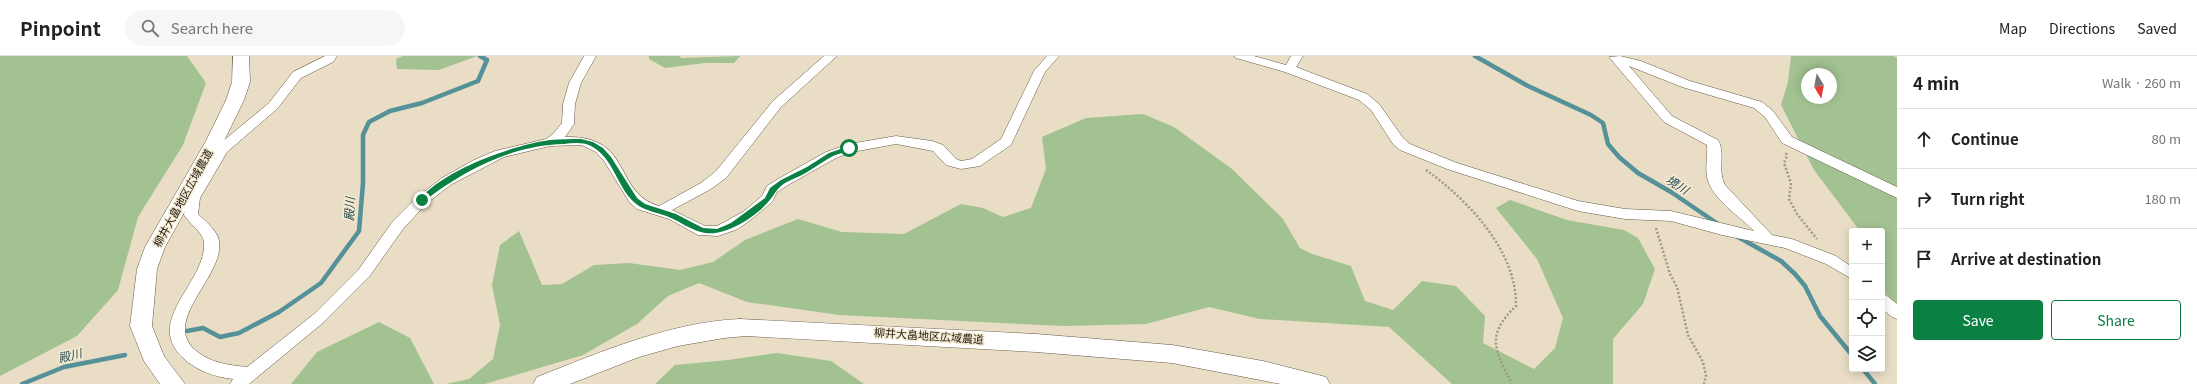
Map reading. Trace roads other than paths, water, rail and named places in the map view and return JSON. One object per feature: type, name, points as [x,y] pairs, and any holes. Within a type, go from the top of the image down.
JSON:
[{"type":"street","name":"柳井大畠地区広域農道","points":[[173,384],[155,361],[141,326],[147,269],[155,247],[215,141],[235,100],[241,82],[241,56]]},
{"type":"street","points":[[330,56],[329,59],[297,75],[286,93],[273,106],[222,149],[193,198],[191,215],[211,238],[211,252],[206,268],[178,320],[177,333],[182,347],[197,361],[243,379],[319,318],[364,273],[398,225],[422,200],[447,181],[480,162],[500,154],[550,142],[581,141],[591,144],[601,149],[609,158],[635,200],[642,206],[662,211],[703,231],[718,231],[733,225],[748,215],[767,199],[772,189],[783,182],[809,169],[831,154],[849,148],[896,140],[927,144],[938,148],[950,162],[961,165],[975,163],[1006,142],[1040,71],[1053,56]]},
{"type":"street","points":[[550,142],[564,131],[568,124],[569,104],[575,83],[590,56]]},
{"type":"street","points":[[662,211],[669,205],[712,182],[745,148],[769,113],[785,95],[831,56]]},
{"type":"street","points":[[1240,56],[1289,69],[1363,97],[1375,108],[1398,141],[1405,147],[1418,153],[1556,200],[1625,214],[1671,216],[1722,230],[1766,238],[1805,249],[1831,260],[1849,272]]},
{"type":"street","points":[[1289,69],[1296,56]]},
{"type":"street","points":[[1616,58],[1668,119],[1713,143],[1715,150],[1715,178],[1740,210],[1763,232],[1766,238]]},
{"type":"street","points":[[1616,58],[1637,64],[1686,84],[1758,106],[1769,114],[1780,132],[1787,140],[1796,146],[1897,192]]},
{"type":"street","points":[[1885,303],[1897,313]]},
{"type":"street","name":"柳井大畠地区広域農道","points":[[544,384],[640,348],[683,336],[725,328],[767,328],[1020,342],[1172,354],[1263,370],[1318,384]]},
{"type":"waterway","name":"殿川","points":[[187,331],[203,328],[220,337],[239,333],[279,312],[321,283],[359,231],[363,183],[363,135],[369,122],[390,111],[422,103],[478,81],[487,60],[480,56]]},
{"type":"waterway","name":"境川","points":[[1475,56],[1528,86],[1591,115],[1603,123],[1608,144],[1619,157],[1638,173],[1671,192],[1718,224]]},
{"type":"waterway","name":"境川","points":[[1738,237],[1781,261],[1795,274],[1805,286],[1820,316],[1849,351]]},
{"type":"waterway","name":"殿川","points":[[22,384],[64,367],[125,355]]},
{"type":"waterway","name":"境川","points":[[1865,372],[1875,384]]}]
